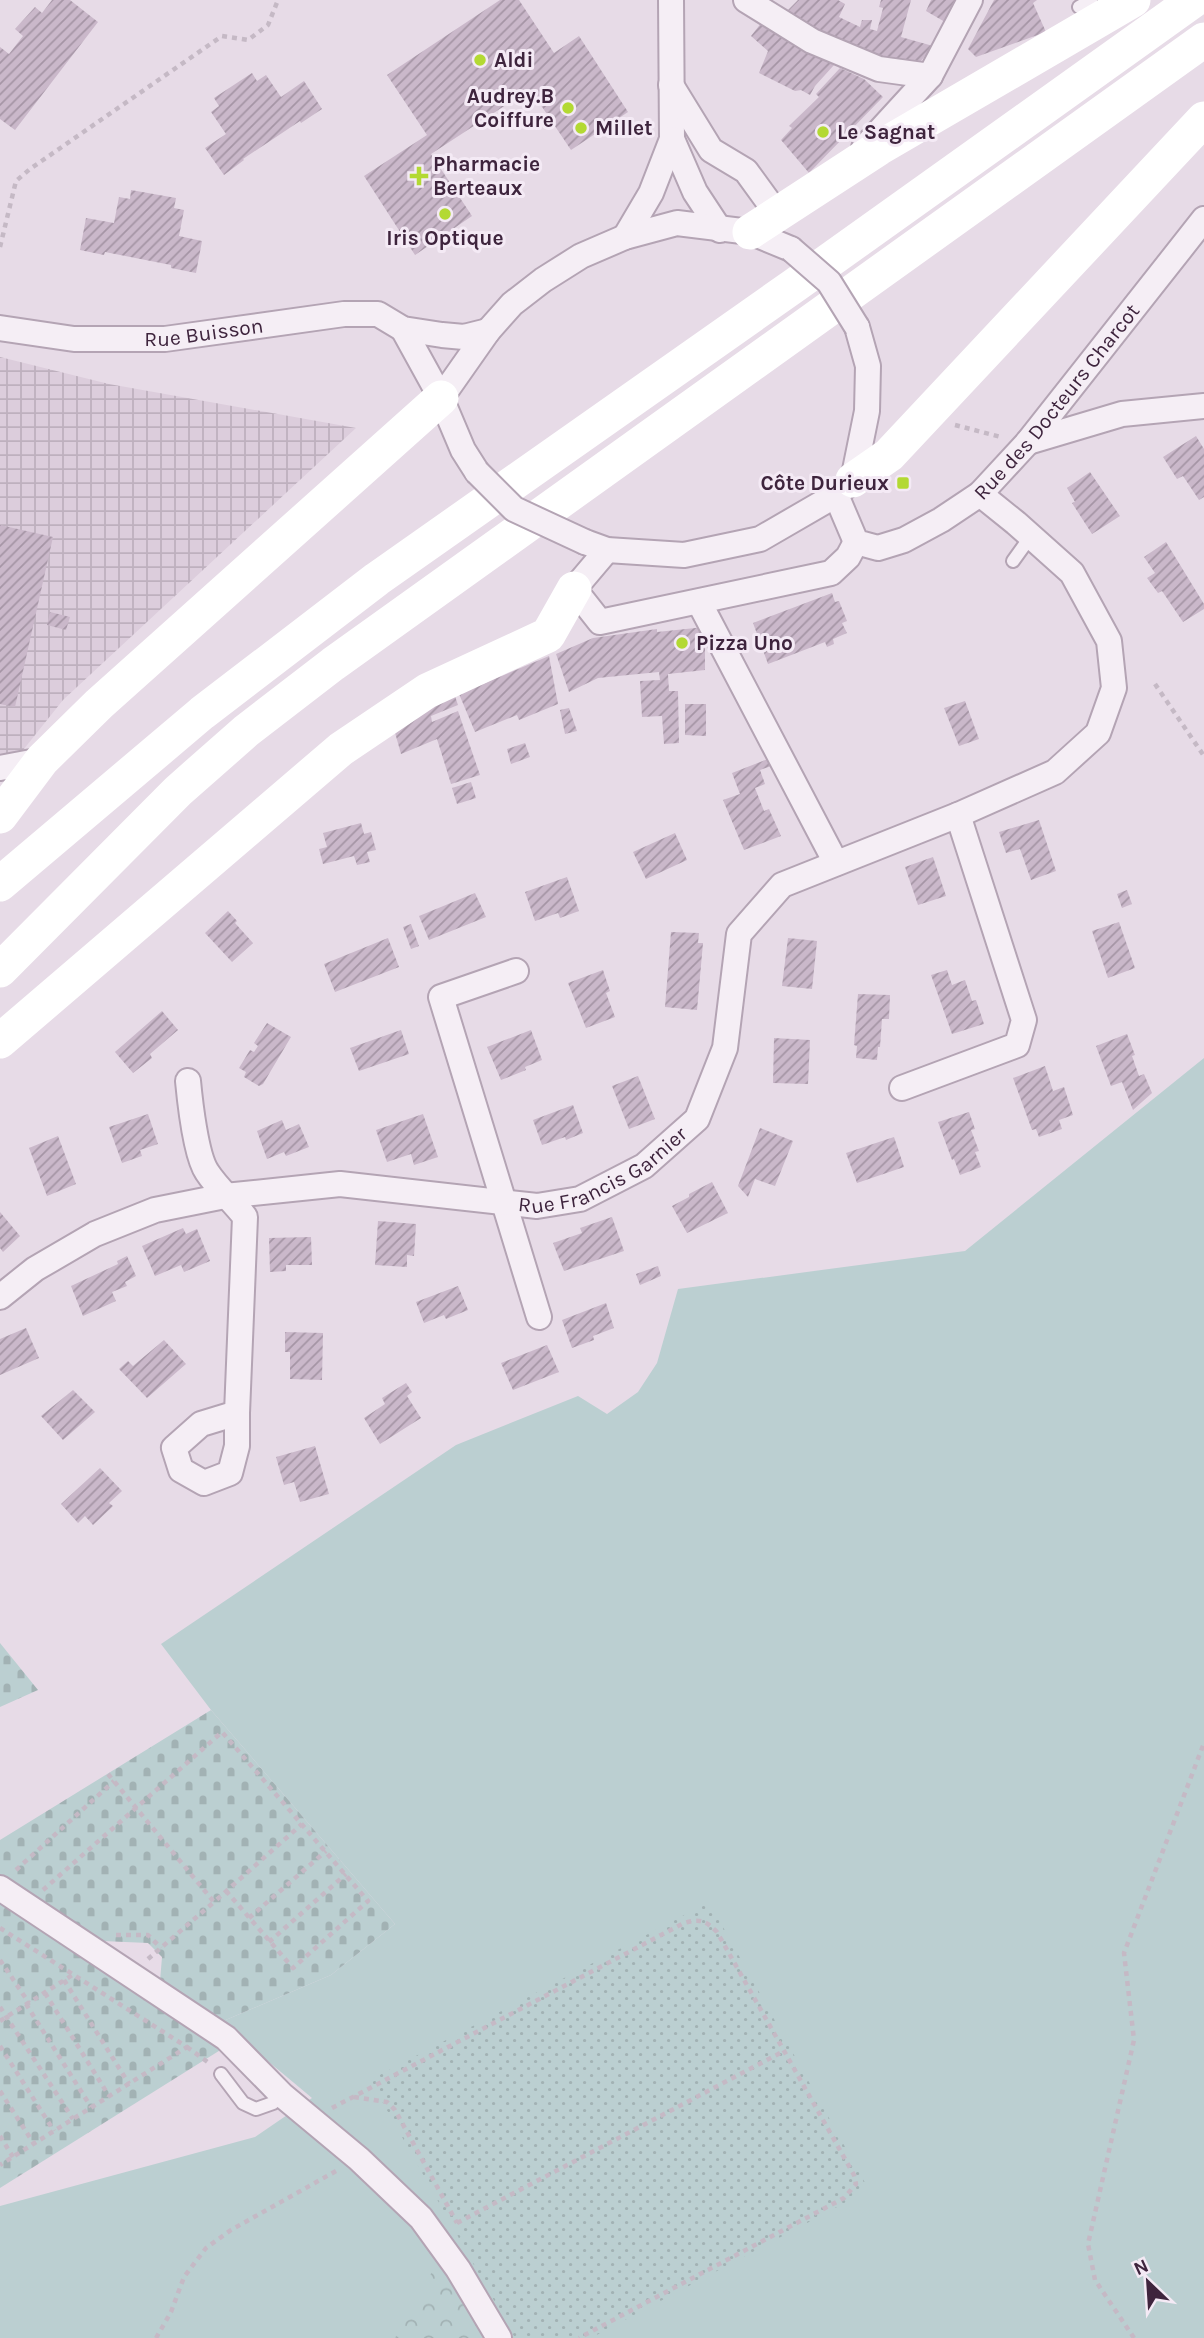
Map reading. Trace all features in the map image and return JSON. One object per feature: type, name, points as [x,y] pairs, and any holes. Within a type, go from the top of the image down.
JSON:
[{"type":"main road","points":[[749,225],[1133,0]]},
{"type":"main road","points":[[0,884],[202,713],[377,579],[1194,0]]},
{"type":"main road","points":[[0,970],[177,791],[322,672],[1204,40]]},
{"type":"main road","points":[[844,488],[889,455],[1204,118]]},
{"type":"main road","points":[[0,816],[42,760],[99,704],[441,398]]},
{"type":"main road","points":[[0,1041],[341,749],[427,691],[548,635],[574,589]]},
{"type":"street","points":[[625,237],[651,193],[672,139],[671,0]]},
{"type":"street","points":[[746,0],[812,41],[879,69],[930,76]]},
{"type":"street","points":[[840,174],[930,76],[970,0]]},
{"type":"street","points":[[671,85],[711,150],[746,171],[749,225]]},
{"type":"street","points":[[596,546],[574,589],[600,622],[831,573],[848,557],[867,545],[844,488],[867,411],[868,366],[857,327],[829,282],[791,249],[695,192],[672,139]]},
{"type":"street","name":"Rue des Docteurs Charcot","points":[[867,545],[904,540],[980,494],[1026,445],[1204,219]]},
{"type":"street","points":[[441,398],[488,331],[512,304],[581,256],[625,237],[677,223],[749,225]]},
{"type":"street","name":"Rue Buisson","points":[[0,328],[74,339],[165,339],[344,314],[378,314],[403,329],[464,337],[488,331]]},
{"type":"street","points":[[403,329],[441,398],[463,450],[477,472],[514,509],[596,546],[684,555],[761,539],[844,488]]},
{"type":"street","points":[[1026,445],[1122,414],[1204,406]]},
{"type":"street","name":"Rue Francis Garnier","points":[[0,1297],[35,1269],[95,1234],[155,1210],[225,1196],[340,1184],[537,1206],[580,1199],[644,1166],[697,1119],[725,1048],[739,934],[782,885],[958,815],[1055,772],[1098,733],[1114,688],[1109,641],[1072,573],[980,494]]},
{"type":"street","points":[[699,602],[836,863]]},
{"type":"street","points":[[0,768],[42,760]]},
{"type":"street","points":[[902,1088],[1017,1045],[1024,1020],[958,815]]},
{"type":"street","points":[[516,971],[441,997],[539,1317]]},
{"type":"street","points":[[188,1081],[192,1116],[205,1169],[245,1217],[237,1413]]},
{"type":"street","points":[[11,1884],[131,1974],[226,2038],[282,2095],[359,2159],[421,2218],[457,2269],[499,2338]]},
{"type":"lane","points":[[1079,7],[1091,0]]},
{"type":"lane","points":[[1013,561],[1031,536]]},
{"type":"lane","points":[[221,2074],[243,2103],[256,2109],[273,2103],[282,2095]]},
{"type":"path","points":[[0,247],[16,181],[222,36],[248,40],[268,26],[278,0]]},
{"type":"path","points":[[921,421],[933,432],[942,422],[1026,445]]},
{"type":"path","points":[[1155,684],[1204,755]]},
{"type":"path","points":[[40,1893],[222,1732],[368,1901],[293,1968],[227,1892]]},
{"type":"path","points":[[1134,2338],[1095,2280],[1088,2244],[1134,2040],[1124,1953],[1204,1743]]},
{"type":"path","points":[[108,1774],[214,1902]]},
{"type":"path","points":[[11,1884],[12,1873],[114,1781]]},
{"type":"path","points":[[131,1974],[302,1824]]},
{"type":"path","points":[[249,1918],[326,1851]]},
{"type":"path","points":[[270,1942],[346,1874]]},
{"type":"path","points":[[343,2102],[672,1930],[697,1919],[708,1922],[718,1932],[854,2175],[856,2184],[844,2198],[579,2338]]},
{"type":"path","points":[[0,1928],[187,2047],[221,2074]]},
{"type":"path","points":[[0,1960],[92,2107]]},
{"type":"path","points":[[0,2021],[74,1973]]},
{"type":"path","points":[[64,1980],[129,2084]]},
{"type":"path","points":[[45,1993],[109,2096]]},
{"type":"path","points":[[0,2007],[73,2119]]},
{"type":"path","points":[[0,2046],[54,2131]]},
{"type":"path","points":[[0,2165],[187,2047]]},
{"type":"path","points":[[457,2223],[784,2051]]},
{"type":"path","points":[[0,2091],[34,2144]]},
{"type":"path","points":[[354,2097],[387,2102],[395,2110],[464,2234]]},
{"type":"path","points":[[0,2136],[13,2157]]},
{"type":"path","points":[[156,2338],[172,2312],[184,2277],[206,2248],[231,2230],[359,2159]]},
{"type":"shaded area","points":[[0,357],[109,384],[356,428],[63,700],[0,779]]},
{"type":"green space","points":[[1204,1058],[1204,2338],[0,2338],[0,2206],[255,2137],[312,2098],[221,2022],[331,1975],[395,1924],[211,1710],[161,1644],[456,1445],[578,1396],[607,1414],[638,1392],[657,1363],[678,1289],[965,1251]]},
{"type":"green space","points":[[0,1643],[38,1690],[0,1707]]},
{"type":"green space","points":[[211,1710],[395,1924],[331,1975],[221,2022],[160,1981],[162,1957],[148,1943],[102,1941],[0,1874],[0,1840]]},
{"type":"green space","points":[[0,1902],[222,2049],[0,2188]]},
{"type":"green space","points":[[709,1902],[869,2190],[591,2338],[515,2338],[370,2080]]},
{"type":"green space","points":[[437,2263],[493,2338],[395,2338]]},
{"type":"building","points":[[52,0],[70,0],[98,22],[15,130],[0,119],[0,47],[9,54],[23,36],[15,29],[35,7],[42,13]]},
{"type":"building","points":[[500,0],[519,0],[554,53],[579,36],[628,112],[571,150],[530,89],[431,154],[472,216],[415,255],[364,176],[427,135],[387,75]]},
{"type":"building","points":[[798,0],[838,0],[845,4],[839,17],[860,27],[862,20],[872,20],[870,29],[877,31],[883,8],[879,7],[881,0],[911,0],[901,37],[933,46],[917,66],[845,48],[783,15]]},
{"type":"building","points":[[931,0],[957,0],[945,22],[926,11]]},
{"type":"building","points":[[994,0],[1037,0],[1033,3],[1046,32],[976,57],[968,49]]},
{"type":"building","points":[[762,22],[775,31],[774,33],[834,65],[810,95],[801,90],[795,91],[759,73],[768,51],[751,36]]},
{"type":"building","points":[[840,68],[864,79],[883,97],[809,173],[781,140],[792,128],[789,126],[819,97],[816,94]]},
{"type":"building","points":[[252,73],[257,81],[266,75],[281,97],[304,81],[322,109],[243,159],[224,175],[205,148],[226,134],[211,112],[219,106],[214,98]]},
{"type":"building","points":[[131,190],[176,198],[174,208],[184,210],[179,236],[202,241],[196,273],[171,268],[171,265],[80,250],[86,218],[114,223],[119,197],[130,199]]},
{"type":"building","points":[[1196,436],[1204,449],[1204,497],[1199,500],[1183,476],[1177,479],[1163,457]]},
{"type":"building","points":[[1090,472],[1120,516],[1092,534],[1072,503],[1075,502],[1067,488]]},
{"type":"building","points":[[0,525],[53,537],[15,707],[0,704]]},
{"type":"building","points":[[1166,542],[1204,604],[1204,609],[1183,622],[1162,591],[1158,593],[1147,578],[1155,573],[1144,557]]},
{"type":"building","points":[[832,593],[835,602],[839,601],[847,621],[842,623],[847,633],[833,639],[834,644],[827,647],[825,642],[768,664],[753,623]]},
{"type":"building","points":[[50,612],[70,617],[66,630],[47,625]]},
{"type":"building","points":[[705,627],[705,670],[668,674],[669,691],[678,691],[679,743],[664,744],[662,716],[642,717],[640,681],[660,680],[659,672],[598,678],[569,692],[556,654],[593,638],[657,629],[657,632]]},
{"type":"building","points":[[549,656],[558,704],[519,720],[517,715],[475,732],[459,694]]},
{"type":"building","points":[[455,696],[458,705],[431,716],[432,722],[458,711],[480,775],[451,784],[437,739],[401,754],[392,722]]},
{"type":"building","points":[[965,701],[979,739],[959,746],[944,708]]},
{"type":"building","points":[[685,704],[706,704],[706,736],[685,735]]},
{"type":"building","points":[[569,708],[577,731],[565,734],[560,710]]},
{"type":"building","points":[[525,743],[530,757],[511,764],[507,749]]},
{"type":"building","points":[[773,757],[777,764],[760,770],[765,784],[755,788],[764,811],[769,809],[781,836],[744,850],[723,800],[740,794],[732,773]]},
{"type":"building","points":[[471,782],[476,798],[457,804],[452,788]]},
{"type":"building","points":[[1039,820],[1056,871],[1031,880],[1020,849],[1006,853],[999,832]]},
{"type":"building","points":[[361,823],[364,834],[371,832],[376,850],[367,852],[370,862],[357,865],[354,856],[323,864],[319,849],[327,847],[323,833]]},
{"type":"building","points":[[675,833],[687,860],[646,879],[633,852]]},
{"type":"building","points":[[933,857],[946,896],[918,905],[905,867]]},
{"type":"building","points":[[567,877],[579,911],[560,918],[558,913],[535,921],[525,892]]},
{"type":"building","points":[[1127,890],[1132,904],[1122,908],[1117,894]]},
{"type":"building","points":[[475,893],[486,917],[429,940],[419,916]]},
{"type":"building","points":[[228,911],[253,943],[232,962],[205,933]]},
{"type":"building","points":[[1119,922],[1135,968],[1108,978],[1092,931]]},
{"type":"building","points":[[411,924],[419,946],[411,949],[403,927]]},
{"type":"building","points":[[671,932],[699,933],[698,943],[703,943],[697,1010],[665,1007]]},
{"type":"building","points":[[388,938],[399,967],[335,992],[324,964]]},
{"type":"building","points":[[788,938],[817,941],[812,989],[782,986]]},
{"type":"building","points":[[603,970],[610,991],[606,993],[615,1017],[586,1028],[568,983]]},
{"type":"building","points":[[947,970],[952,985],[965,980],[972,1001],[976,1000],[984,1024],[952,1034],[931,975]]},
{"type":"building","points":[[858,994],[890,995],[889,1019],[882,1019],[877,1060],[856,1058],[857,1046],[854,1045]]},
{"type":"building","points":[[162,1011],[178,1030],[150,1054],[152,1058],[133,1073],[115,1052]]},
{"type":"building","points":[[267,1023],[291,1037],[263,1084],[259,1086],[244,1077],[246,1072],[239,1068],[250,1050],[254,1052],[258,1046],[254,1043]]},
{"type":"building","points":[[401,1030],[409,1054],[359,1071],[350,1048]]},
{"type":"building","points":[[531,1030],[542,1060],[501,1080],[487,1047]]},
{"type":"building","points":[[1127,1034],[1139,1076],[1144,1074],[1152,1093],[1133,1110],[1122,1082],[1111,1086],[1096,1046]]},
{"type":"building","points":[[774,1038],[810,1040],[808,1084],[773,1083]]},
{"type":"building","points":[[1045,1066],[1053,1091],[1064,1087],[1073,1115],[1059,1120],[1062,1129],[1039,1137],[1036,1129],[1032,1130],[1013,1078]]},
{"type":"building","points":[[638,1076],[655,1119],[629,1129],[612,1086]]},
{"type":"building","points":[[573,1105],[583,1133],[542,1145],[533,1120]]},
{"type":"building","points":[[969,1112],[975,1129],[971,1130],[979,1151],[975,1152],[981,1167],[960,1175],[938,1122]]},
{"type":"building","points":[[148,1114],[158,1144],[140,1150],[142,1156],[122,1163],[109,1127]]},
{"type":"building","points":[[423,1114],[438,1157],[414,1165],[411,1154],[387,1162],[376,1130]]},
{"type":"building","points":[[282,1120],[286,1130],[299,1124],[309,1147],[286,1156],[284,1152],[267,1159],[257,1131]]},
{"type":"building","points":[[760,1128],[793,1141],[775,1186],[755,1179],[748,1197],[738,1186]]},
{"type":"building","points":[[58,1136],[76,1184],[47,1196],[29,1148]]},
{"type":"building","points":[[894,1137],[904,1167],[857,1183],[846,1153]]},
{"type":"building","points":[[712,1182],[728,1213],[687,1233],[672,1206]]},
{"type":"building","points":[[0,1212],[20,1236],[3,1252],[0,1248]]},
{"type":"building","points":[[612,1217],[624,1251],[564,1271],[553,1243],[582,1233],[580,1228]]},
{"type":"building","points":[[378,1221],[416,1224],[414,1256],[407,1255],[407,1267],[375,1265]]},
{"type":"building","points":[[183,1228],[186,1234],[197,1229],[210,1261],[184,1272],[181,1265],[155,1276],[142,1246]]},
{"type":"building","points":[[311,1237],[312,1265],[286,1265],[286,1271],[270,1272],[269,1238]]},
{"type":"building","points":[[127,1256],[136,1276],[125,1282],[127,1286],[112,1292],[116,1301],[83,1316],[71,1286],[118,1264],[117,1261]]},
{"type":"building","points":[[658,1266],[661,1276],[640,1285],[636,1274]]},
{"type":"building","points":[[458,1286],[468,1310],[446,1319],[444,1315],[424,1323],[416,1302]]},
{"type":"building","points":[[606,1303],[614,1328],[593,1336],[594,1340],[572,1348],[562,1320]]},
{"type":"building","points":[[26,1328],[39,1358],[0,1375],[0,1339]]},
{"type":"building","points":[[285,1332],[323,1333],[322,1380],[290,1379],[290,1352],[285,1352]]},
{"type":"building","points":[[164,1340],[186,1364],[147,1398],[119,1369],[128,1361],[133,1366]]},
{"type":"building","points":[[547,1345],[559,1372],[513,1390],[501,1363]]},
{"type":"building","points":[[406,1383],[412,1392],[407,1396],[421,1418],[380,1444],[364,1418],[385,1404],[382,1398]]},
{"type":"building","points":[[73,1390],[95,1412],[63,1440],[41,1416]]},
{"type":"building","points":[[315,1446],[329,1494],[300,1502],[294,1482],[284,1485],[276,1457]]},
{"type":"building","points":[[100,1468],[122,1491],[109,1503],[113,1506],[93,1525],[85,1516],[78,1523],[61,1504]]},
{"type":"place","name":"Aldi","points":[[480,60]]},
{"type":"place","name":"Audrey.B Coiffure","points":[[568,108]]},
{"type":"place","name":"Millet","points":[[581,128]]},
{"type":"place","name":"Le Sagnat","points":[[823,132]]},
{"type":"place","name":"Pharmacie Berteaux","points":[[419,176]]},
{"type":"place","name":"Iris Optique","points":[[445,214]]},
{"type":"place","name":"Côte Durieux","points":[[903,483]]},
{"type":"place","name":"Pizza Uno","points":[[682,643]]}]
